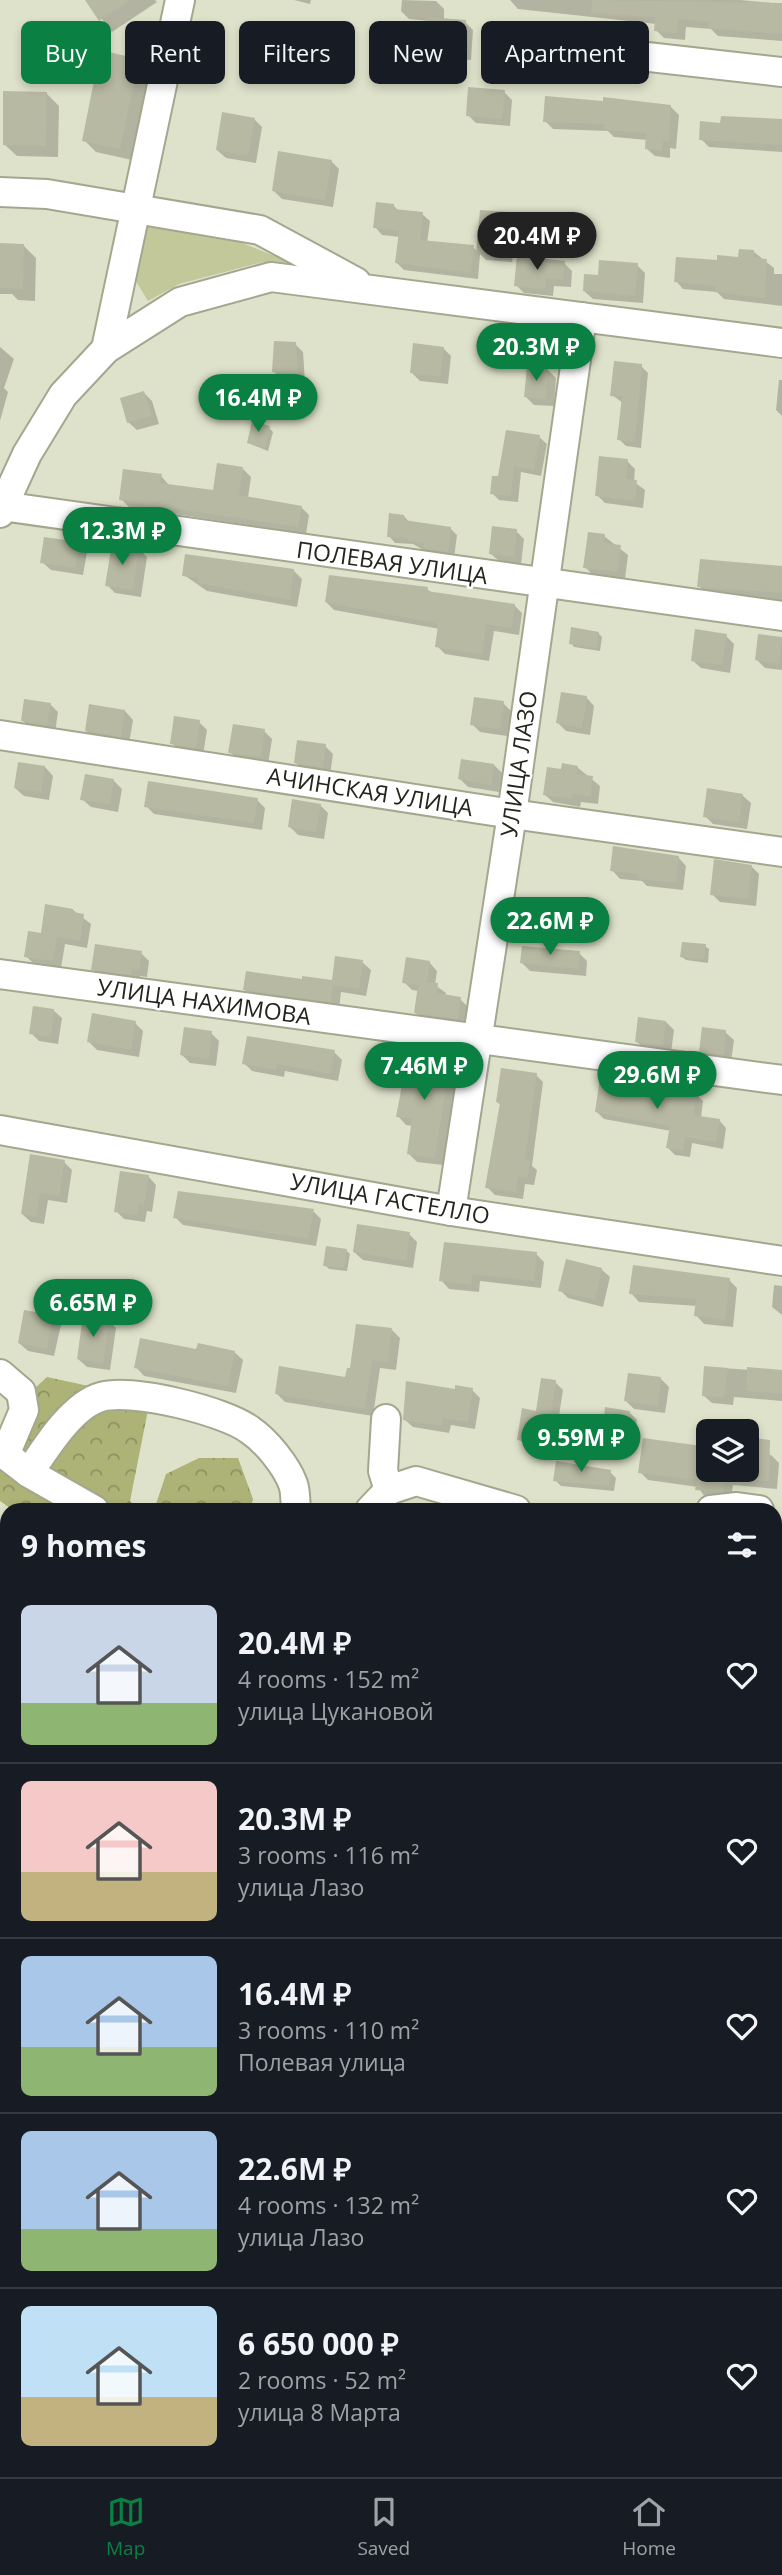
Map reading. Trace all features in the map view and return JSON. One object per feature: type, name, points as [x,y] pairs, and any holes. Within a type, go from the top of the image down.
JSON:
[{"type":"street","points":[[106,349],[180,0]]},
{"type":"street","points":[[649,57],[782,72]]},
{"type":"street","points":[[0,192],[47,194],[260,230],[371,290]]},
{"type":"street","points":[[1,510],[27,454],[62,395],[106,349],[180,302],[271,277],[782,343]]},
{"type":"street","name":"УЛИЦА ЛАЗО","points":[[451,1210],[512,814],[582,317]]},
{"type":"street","name":"ПОЛЕВАЯ УЛИЦА","points":[[1,510],[782,616]]},
{"type":"street","name":"АЧИНСКАЯ УЛИЦА","points":[[0,735],[512,814],[782,852]]},
{"type":"street","name":"УЛИЦА НАХИМОВА","points":[[0,974],[782,1080]]},
{"type":"street","name":"УЛИЦА ГАСТЕЛЛО","points":[[0,1130],[451,1210],[782,1261]]},
{"type":"street","points":[[0,1374],[21,1392],[24,1410],[3,1453],[29,1473],[82,1503]]},
{"type":"street","points":[[29,1473],[62,1425],[101,1397],[153,1397],[205,1410],[250,1429],[278,1460],[293,1484],[295,1503]]},
{"type":"street","points":[[380,1500],[386,1419]]},
{"type":"street","points":[[380,1500],[416,1481],[457,1501]]},
{"type":"shaded area","points":[[145,226],[237,241],[300,266],[263,262],[179,284],[148,301],[134,278]]},
{"type":"green space","points":[[47,1377],[98,1388],[149,1405],[130,1501],[132,1503],[0,1501],[0,1459],[34,1389]]},
{"type":"green space","points":[[199,1458],[238,1458],[253,1499],[252,1503],[156,1503],[166,1474]]},
{"type":"building","points":[[85,0],[130,0],[99,21]]},
{"type":"building","points":[[592,0],[782,3],[782,34],[708,28],[709,22],[678,19],[677,33],[654,31],[655,17],[591,13]]},
{"type":"building","points":[[427,17],[466,20],[466,21],[427,21]]},
{"type":"building","points":[[111,53],[125,56],[125,84],[134,84],[120,149],[82,141],[93,84],[111,84]]},
{"type":"building","points":[[468,87],[505,90],[502,119],[466,116]]},
{"type":"building","points":[[3,91],[47,92],[46,146],[3,145]]},
{"type":"building","points":[[545,96],[603,101],[603,97],[671,105],[669,141],[663,141],[662,151],[645,149],[646,133],[604,130],[604,124],[543,122]]},
{"type":"building","points":[[222,112],[255,118],[248,156],[216,150]]},
{"type":"building","points":[[721,116],[782,119],[782,145],[699,140],[700,121],[720,123]]},
{"type":"building","points":[[278,151],[332,160],[325,200],[272,191]]},
{"type":"building","points":[[376,202],[394,204],[394,209],[423,212],[420,240],[474,245],[471,273],[395,263],[399,231],[373,228]]},
{"type":"building","points":[[480,210],[508,212],[505,255],[476,252]]},
{"type":"building","points":[[0,243],[24,244],[23,289],[0,288]]},
{"type":"building","points":[[739,249],[754,250],[754,258],[767,259],[765,298],[715,292],[716,286],[674,282],[676,257],[717,260],[717,255],[738,257]]},
{"type":"building","points":[[517,256],[565,261],[563,280],[546,278],[545,289],[514,286]]},
{"type":"building","points":[[599,260],[638,263],[635,296],[583,291],[584,274],[598,275]]},
{"type":"building","points":[[274,341],[296,342],[298,375],[272,372]]},
{"type":"building","points":[[413,343],[444,347],[440,377],[410,373]]},
{"type":"building","points":[[614,361],[642,364],[635,442],[617,440],[622,397],[610,396]]},
{"type":"building","points":[[527,366],[548,368],[546,399],[524,397]]},
{"type":"building","points":[[144,391],[152,416],[127,423],[120,398]]},
{"type":"building","points":[[252,421],[270,426],[265,448],[247,443]]},
{"type":"building","points":[[506,430],[540,435],[534,470],[514,466],[511,496],[490,494],[492,476],[498,476]]},
{"type":"building","points":[[599,456],[628,459],[626,479],[637,480],[635,501],[595,496]]},
{"type":"building","points":[[217,463],[243,467],[239,495],[302,506],[298,527],[119,500],[123,469],[162,474],[160,483],[213,490]]},
{"type":"building","points":[[389,513],[404,515],[404,520],[451,527],[448,552],[423,548],[424,543],[408,541],[408,538],[387,537]]},
{"type":"building","points":[[492,526],[517,529],[514,557],[489,554]]},
{"type":"building","points":[[588,532],[605,534],[604,543],[621,545],[617,572],[583,568]]},
{"type":"building","points":[[44,537],[80,542],[75,568],[40,563]]},
{"type":"building","points":[[112,543],[139,547],[133,590],[105,586]]},
{"type":"building","points":[[185,554],[294,569],[290,600],[197,583],[198,578],[182,576]]},
{"type":"building","points":[[700,559],[782,566],[782,593],[697,587]]},
{"type":"building","points":[[329,575],[428,587],[427,591],[515,604],[512,628],[486,624],[482,654],[435,647],[438,625],[434,623],[325,602]]},
{"type":"building","points":[[571,627],[599,632],[597,648],[569,644]]},
{"type":"building","points":[[695,629],[727,634],[722,665],[691,661]]},
{"type":"building","points":[[758,634],[782,637],[779,664],[755,660]]},
{"type":"building","points":[[561,692],[587,696],[582,728],[556,723]]},
{"type":"building","points":[[474,697],[504,701],[500,729],[470,725]]},
{"type":"building","points":[[24,699],[51,703],[47,725],[21,721]]},
{"type":"building","points":[[89,704],[125,710],[121,737],[85,731]]},
{"type":"building","points":[[174,716],[200,720],[196,748],[170,744]]},
{"type":"building","points":[[233,724],[265,729],[261,757],[228,753]]},
{"type":"building","points":[[297,740],[326,744],[323,768],[294,763]]},
{"type":"building","points":[[461,759],[494,764],[491,785],[458,779]]},
{"type":"building","points":[[18,762],[45,766],[41,792],[14,788]]},
{"type":"building","points":[[562,763],[578,766],[576,774],[593,776],[590,797],[573,794],[572,799],[543,795],[547,767],[561,769]]},
{"type":"building","points":[[85,774],[114,779],[110,804],[80,800]]},
{"type":"building","points":[[148,781],[258,798],[254,823],[144,807]]},
{"type":"building","points":[[707,788],[743,794],[739,822],[703,817]]},
{"type":"building","points":[[292,799],[321,804],[316,832],[288,827]]},
{"type":"building","points":[[613,846],[679,856],[676,883],[637,879],[638,874],[610,871]]},
{"type":"building","points":[[714,859],[752,865],[748,899],[710,895]]},
{"type":"building","points":[[45,904],[73,909],[73,912],[84,914],[80,941],[57,937],[53,961],[24,957],[28,931],[41,933]]},
{"type":"building","points":[[682,942],[706,944],[704,960],[680,957]]},
{"type":"building","points":[[95,944],[142,951],[139,970],[132,968],[131,975],[91,970]]},
{"type":"building","points":[[522,946],[580,951],[578,969],[520,963]]},
{"type":"building","points":[[335,956],[363,960],[359,989],[333,985],[331,1002],[243,990],[246,971],[302,979],[302,976],[332,980]]},
{"type":"building","points":[[406,957],[430,961],[427,982],[438,983],[437,993],[461,997],[458,1019],[414,1013],[418,985],[402,983]]},
{"type":"building","points":[[33,1006],[54,1009],[51,1037],[29,1034]]},
{"type":"building","points":[[92,1013],[136,1021],[131,1050],[87,1042]]},
{"type":"building","points":[[638,1017],[666,1021],[663,1046],[635,1042]]},
{"type":"building","points":[[184,1027],[212,1031],[209,1059],[180,1055]]},
{"type":"building","points":[[702,1027],[726,1030],[724,1055],[699,1052]]},
{"type":"building","points":[[247,1036],[335,1050],[330,1074],[277,1064],[276,1070],[242,1064]]},
{"type":"building","points":[[408,1053],[450,1060],[435,1158],[407,1154],[412,1119],[396,1117]]},
{"type":"building","points":[[501,1068],[537,1073],[525,1160],[530,1161],[527,1178],[518,1177],[516,1192],[485,1188],[500,1103],[496,1102]]},
{"type":"building","points":[[600,1078],[628,1082],[627,1087],[697,1092],[693,1115],[720,1119],[716,1142],[685,1137],[683,1151],[666,1148],[670,1126],[595,1112]]},
{"type":"building","points":[[30,1154],[65,1160],[59,1196],[40,1193],[36,1217],[21,1214]]},
{"type":"building","points":[[120,1171],[149,1175],[144,1205],[139,1204],[138,1215],[114,1212]]},
{"type":"building","points":[[178,1191],[314,1209],[308,1239],[173,1218]]},
{"type":"building","points":[[357,1224],[410,1232],[406,1261],[353,1252]]},
{"type":"building","points":[[444,1242],[537,1252],[534,1281],[472,1274],[471,1285],[439,1281]]},
{"type":"building","points":[[326,1246],[347,1249],[344,1268],[323,1266]]},
{"type":"building","points":[[566,1259],[602,1268],[595,1300],[558,1291]]},
{"type":"building","points":[[633,1265],[730,1278],[725,1320],[694,1316],[696,1299],[629,1294]]},
{"type":"building","points":[[24,1310],[53,1315],[47,1349],[18,1343]]},
{"type":"building","points":[[83,1315],[109,1318],[103,1363],[77,1359]]},
{"type":"building","points":[[356,1324],[392,1328],[388,1363],[372,1360],[365,1409],[275,1394],[279,1366],[345,1377],[347,1368],[350,1368]]},
{"type":"building","points":[[140,1338],[196,1349],[198,1343],[235,1351],[228,1386],[134,1368]]},
{"type":"building","points":[[704,1366],[728,1368],[724,1397],[702,1396]]},
{"type":"building","points":[[747,1367],[782,1370],[782,1394],[747,1391]]},
{"type":"building","points":[[628,1373],[661,1377],[658,1406],[624,1401]]},
{"type":"building","points":[[541,1378],[556,1380],[551,1413],[564,1415],[559,1447],[517,1440],[522,1408],[536,1411]]},
{"type":"building","points":[[406,1381],[455,1389],[455,1385],[473,1388],[468,1422],[443,1418],[442,1426],[403,1420]]},
{"type":"building","points":[[605,1407],[630,1411],[626,1436],[602,1433]]},
{"type":"building","points":[[643,1438],[696,1445],[696,1480],[638,1473]]},
{"type":"building","points":[[759,1439],[770,1440],[769,1481],[759,1481]]},
{"type":"building","points":[[556,1461],[611,1470],[609,1486],[553,1481]]},
{"type":"building","points":[[697,1482],[725,1482],[723,1492],[695,1490]]}]
